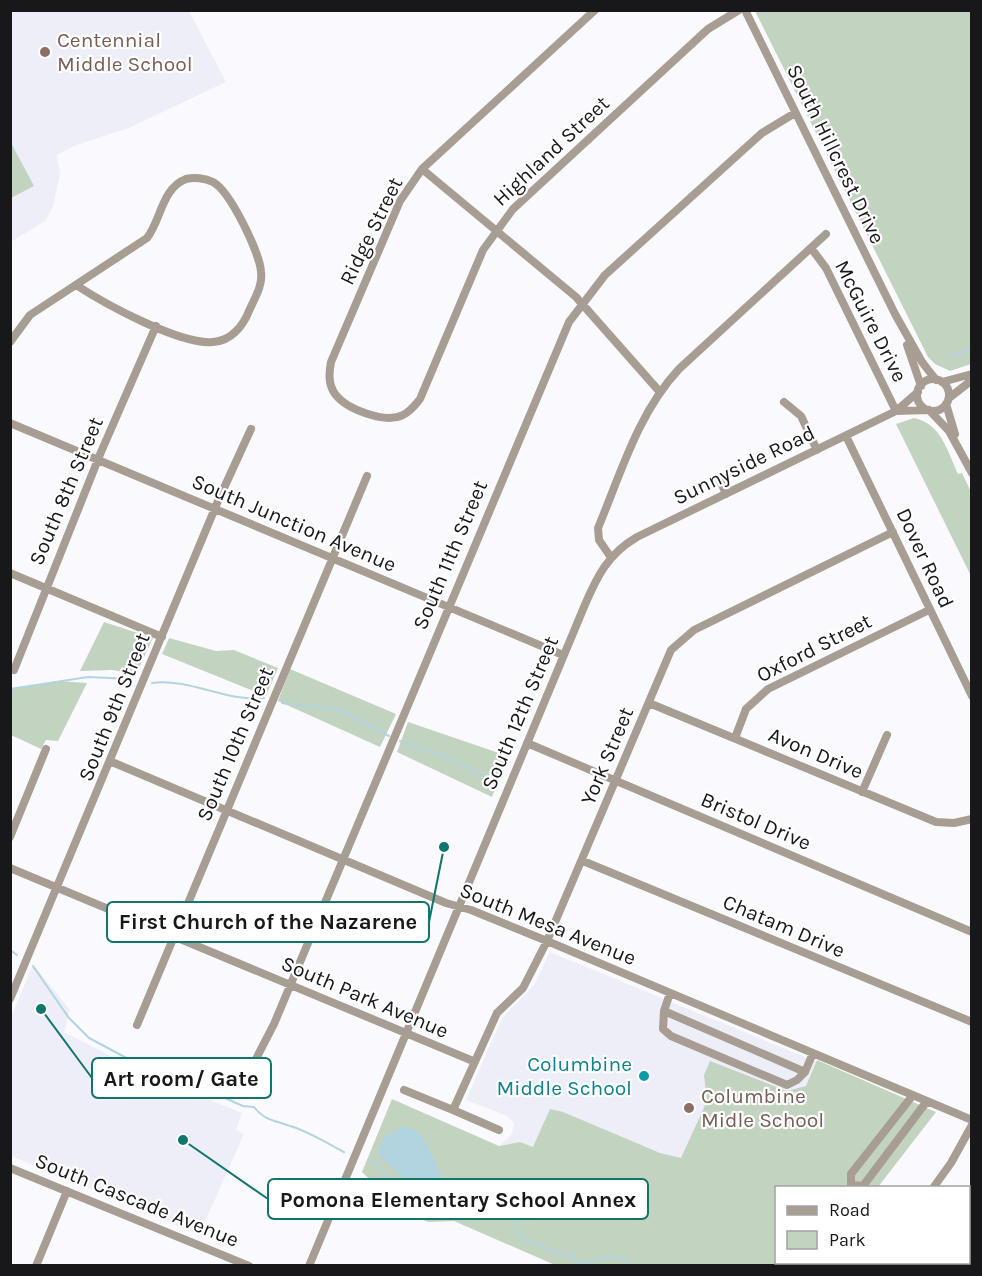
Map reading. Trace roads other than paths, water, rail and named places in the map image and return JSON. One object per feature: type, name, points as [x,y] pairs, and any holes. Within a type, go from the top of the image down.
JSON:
[{"type":"street","name":"Ridge Street","points":[[365,412],[336,396],[330,383],[331,362],[400,201],[422,169],[595,10]]},
{"type":"street","name":"Highland Street","points":[[365,412],[394,418],[412,408],[420,399],[483,250],[495,230],[513,208],[708,29],[739,10]]},
{"type":"street","name":"South Hillcrest Drive","points":[[745,10],[895,314]]},
{"type":"street","name":"South 11th Street","points":[[242,1086],[246,1076],[252,1072],[343,860],[560,341],[581,303],[604,274],[762,133],[795,113]]},
{"type":"street","points":[[422,169],[581,303],[659,391]]},
{"type":"street","points":[[10,342],[30,315],[147,238],[156,227],[166,197],[175,186],[186,179],[200,178],[213,182],[225,192],[260,260],[261,284],[244,322],[232,335],[215,342],[197,342],[156,326],[99,301],[76,285]]},
{"type":"street","points":[[610,556],[599,540],[598,528],[641,424],[659,391],[679,369],[826,234]]},
{"type":"street","name":"McGuire Drive","points":[[811,248],[826,268],[896,411]]},
{"type":"street","points":[[895,314],[922,362],[948,390],[947,402],[959,447],[972,473]]},
{"type":"street","points":[[895,314],[919,389],[920,403],[959,447]]},
{"type":"street","name":"South 8th Street","points":[[14,670],[45,587],[156,326]]},
{"type":"street","points":[[919,389],[928,380],[939,381],[972,374]]},
{"type":"street","points":[[928,410],[939,410],[972,380]]},
{"type":"street","name":"Sunnyside Road","points":[[610,556],[637,537],[896,411],[919,389]]},
{"type":"street","points":[[784,402],[801,416],[817,450]]},
{"type":"street","name":"Sunnyside Road","points":[[896,411],[928,410]]},
{"type":"street","name":"South Junction Avenue","points":[[10,423],[563,655]]},
{"type":"street","name":"South 9th Street","points":[[10,999],[112,762],[214,509],[251,429]]},
{"type":"street","name":"Dover Road","points":[[846,436],[972,696]]},
{"type":"street","points":[[959,447],[972,446]]},
{"type":"street","name":"South 10th Street","points":[[137,1025],[367,476]]},
{"type":"street","points":[[719,478],[726,494]]},
{"type":"street","name":"York Street","points":[[453,1110],[473,1061],[497,1012],[524,988],[547,941],[671,650],[680,639],[694,630],[893,532]]},
{"type":"street","name":"South 12th Street","points":[[309,1266],[563,655],[597,576],[610,556]]},
{"type":"street","points":[[10,573],[162,638]]},
{"type":"street","name":"Oxford Street","points":[[735,738],[746,709],[768,689],[929,610]]},
{"type":"street","name":"Avon Drive","points":[[649,703],[936,822],[954,823],[972,819]]},
{"type":"street","points":[[862,792],[887,735]]},
{"type":"street","name":"Bristol Drive","points":[[527,742],[972,932]]},
{"type":"street","points":[[10,837],[46,749]]},
{"type":"street","name":"South Mesa Avenue","points":[[112,762],[343,860],[547,941],[972,1122]]},
{"type":"street","name":"Chatam Drive","points":[[582,861],[972,1022]]},
{"type":"street","name":"South Park Avenue","points":[[10,868],[473,1061]]},
{"type":"street","points":[[670,993],[664,1011],[663,1029],[670,1036],[787,1084],[805,1072],[813,1053]]},
{"type":"street","points":[[664,1011],[805,1072]]},
{"type":"street","points":[[404,1090],[499,1130]]},
{"type":"street","points":[[913,1095],[851,1174],[851,1185],[863,1186],[927,1101]]},
{"type":"street","points":[[934,1186],[951,1163],[972,1122]]},
{"type":"street","name":"South Cascade Avenue","points":[[10,1168],[249,1266]]},
{"type":"street","points":[[36,1266],[67,1191]]},
{"type":"water","points":[[403,1126],[416,1130],[424,1139],[449,1191],[446,1199],[425,1198],[381,1158],[378,1152],[383,1138]]},
{"type":"waterway","points":[[951,356],[972,347]]},
{"type":"waterway","points":[[10,689],[88,677],[131,679]]},
{"type":"waterway","points":[[152,683],[180,684],[235,697],[264,698]]},
{"type":"waterway","points":[[282,703],[339,710],[389,736]]},
{"type":"waterway","points":[[400,741],[447,757],[487,778]]},
{"type":"waterway","points":[[10,950],[17,955]]},
{"type":"waterway","points":[[33,966],[69,1018],[89,1038],[136,1063],[151,1065],[243,1106],[254,1107],[265,1117],[302,1130],[344,1152]]},
{"type":"waterway","points":[[370,1161],[378,1164],[387,1177],[428,1209],[448,1205],[471,1206],[485,1191],[501,1189],[509,1202],[516,1229],[523,1239],[556,1252],[572,1255],[580,1264],[612,1256],[626,1260],[629,1266]]},
{"type":"place","name":"Centennial Middle School","points":[[45,52]]},
{"type":"place","name":"First Church of the Nazarene","points":[[444,847]]},
{"type":"place","name":"Art room/ Gate","points":[[41,1009]]},
{"type":"place","name":"Columbine Middle School","points":[[644,1076]]},
{"type":"place","name":"Columbine Midle School","points":[[689,1108]]},
{"type":"place","name":"Pomona Elementary School Annex","points":[[183,1140]]}]
